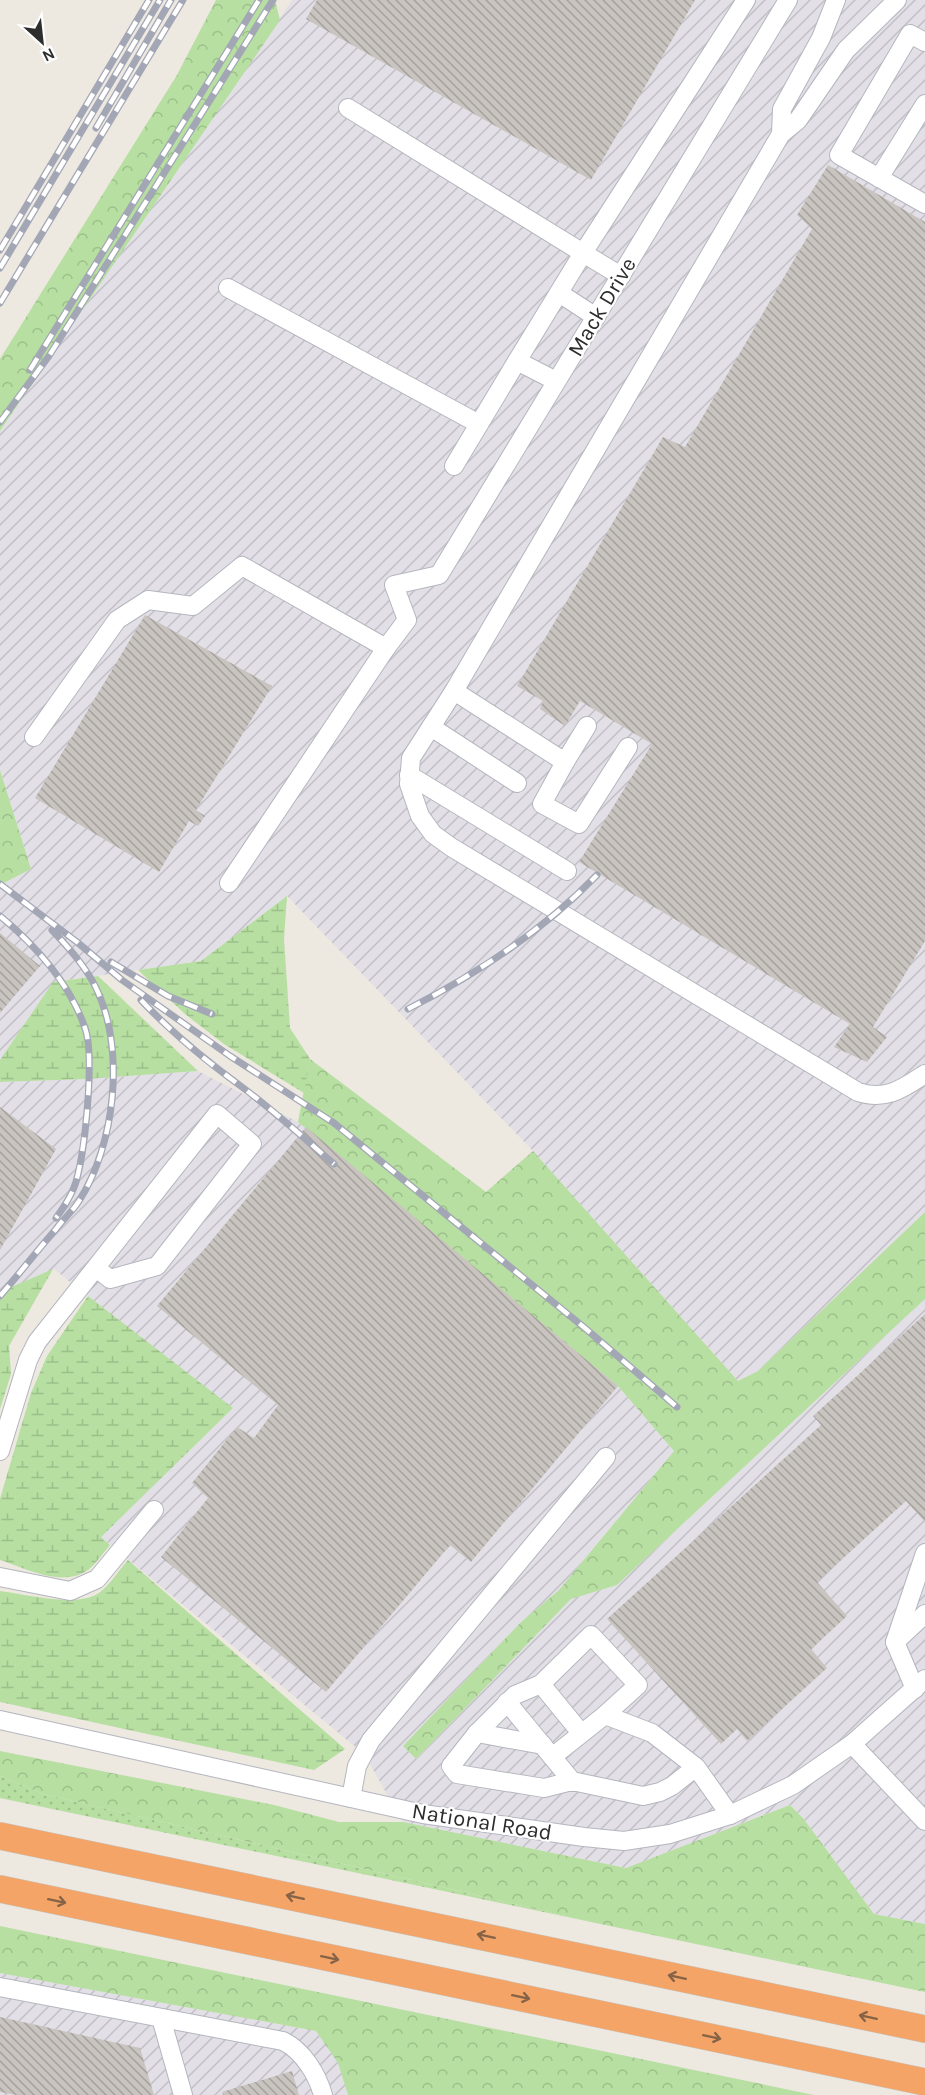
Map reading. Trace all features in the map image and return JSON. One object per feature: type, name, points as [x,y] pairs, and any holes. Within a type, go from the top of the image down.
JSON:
[{"type":"highway","points":[[0,1836],[925,2029]]},
{"type":"highway","points":[[0,1889],[925,2082]]},
{"type":"street","points":[[454,466],[583,253],[746,0]]},
{"type":"street","name":"Mack Drive","points":[[386,648],[407,620],[394,585],[439,575],[788,0]]},
{"type":"street","points":[[781,134],[782,109],[821,38],[836,0]]},
{"type":"street","points":[[897,0],[846,50],[798,120],[781,134],[454,691],[411,758],[409,784],[420,816],[433,834],[451,847],[858,1092],[872,1096],[900,1090],[925,1074]]},
{"type":"street","points":[[922,196],[879,178],[839,155],[910,34],[925,42]]},
{"type":"street","points":[[879,178],[925,104]]},
{"type":"street","points":[[348,108],[621,276]]},
{"type":"street","points":[[228,288],[479,424]]},
{"type":"street","points":[[560,293],[596,317]]},
{"type":"street","points":[[517,361],[556,381]]},
{"type":"street","points":[[34,737],[117,620],[148,600],[193,606],[242,566],[386,648],[229,883]]},
{"type":"street","points":[[454,691],[565,762]]},
{"type":"street","points":[[587,726],[542,804],[579,824],[628,747]]},
{"type":"street","points":[[431,727],[517,783]]},
{"type":"street","points":[[409,775],[567,871]]},
{"type":"street","points":[[0,1451],[28,1360],[37,1342],[218,1114],[252,1144],[157,1266],[110,1279],[96,1268]]},
{"type":"street","points":[[351,1798],[357,1766],[371,1740],[606,1457]]},
{"type":"street","points":[[0,1577],[70,1591],[97,1579],[154,1510]]},
{"type":"street","points":[[920,1684],[895,1642],[925,1552]]},
{"type":"street","points":[[895,1642],[925,1614]]},
{"type":"street","points":[[477,1733],[547,1751],[581,1733],[605,1715],[639,1685],[591,1635],[541,1684],[515,1695],[507,1702],[477,1733],[451,1763],[454,1772],[544,1788],[572,1781],[643,1796],[672,1786],[696,1767]]},
{"type":"street","points":[[541,1684],[581,1733]]},
{"type":"street","name":"National Road","points":[[0,1720],[423,1814],[624,1841],[670,1834],[730,1815],[793,1785],[852,1744],[920,1684]]},
{"type":"street","points":[[507,1702],[572,1781]]},
{"type":"street","points":[[605,1715],[652,1733],[696,1767],[730,1815]]},
{"type":"street","points":[[852,1744],[925,1821]]},
{"type":"street","points":[[0,1987],[283,2041],[295,2047],[319,2080],[323,2095]]},
{"type":"street","points":[[161,2018],[183,2095]]},
{"type":"shaded area","points":[[292,0],[925,0],[925,1212],[758,1371],[738,1381],[533,1151],[287,896],[201,961],[53,982],[0,1060],[0,885],[31,869],[0,770],[0,431]]},
{"type":"shaded area","points":[[198,1071],[298,1122],[618,1386],[674,1451],[559,1590],[521,1622],[403,1746],[416,1759],[571,1599],[617,1585],[925,1299],[925,1924],[874,1914],[803,1818],[790,1805],[626,1868],[403,1822],[364,1754],[101,1537],[135,1334],[54,1269],[0,1292],[0,1082]]},
{"type":"shaded area","points":[[0,1973],[316,2031],[339,2063],[348,2095],[0,2095]]},
{"type":"green space","points":[[216,0],[275,0],[280,20],[0,431],[0,359],[177,75]]},
{"type":"green space","points":[[0,770],[31,869],[0,885]]},
{"type":"green space","points":[[287,896],[284,939],[290,1028],[310,1059],[304,1093],[224,1044],[185,1014],[138,970],[201,961]]},
{"type":"green space","points":[[98,976],[198,1071],[0,1082],[0,1060],[53,982]]},
{"type":"green space","points":[[310,1059],[486,1192],[533,1151],[738,1381],[758,1371],[925,1212],[925,1299],[617,1585],[571,1599],[416,1759],[403,1746],[521,1622],[559,1590],[674,1451],[618,1386],[298,1122]]},
{"type":"green space","points":[[53,1269],[9,1346],[11,1374],[0,1409],[0,1292]]},
{"type":"green space","points":[[88,1296],[233,1408],[101,1537],[110,1545],[91,1568],[78,1575],[55,1577],[0,1560],[0,1499],[31,1393],[47,1356]]},
{"type":"green space","points":[[128,1560],[345,1749],[314,1770],[0,1702],[0,1591],[65,1600],[89,1597],[103,1590]]},
{"type":"green space","points":[[0,1751],[274,1805],[339,1822],[403,1822],[626,1868],[790,1805],[803,1818],[874,1914],[925,1924],[925,1992],[591,1922],[43,1794],[0,1776]]},
{"type":"green space","points":[[0,1776],[43,1794],[591,1922],[0,1798]]},
{"type":"green space","points":[[0,1926],[814,2095],[348,2095],[338,2063],[316,2031],[0,1973]]},
{"type":"building","points":[[317,0],[695,0],[591,180],[306,19]]},
{"type":"building","points":[[828,165],[925,222],[925,941],[873,1027],[887,1037],[867,1062],[834,1047],[850,1024],[579,862],[652,744],[580,701],[565,726],[540,709],[543,701],[517,686],[663,437],[685,447],[812,229],[797,215]]},
{"type":"building","points":[[145,615],[272,686],[196,810],[205,816],[198,826],[189,821],[159,872],[35,798]]},
{"type":"building","points":[[0,933],[40,966],[0,1013]]},
{"type":"building","points":[[0,1107],[56,1149],[0,1250]]},
{"type":"building","points":[[306,1127],[618,1386],[471,1562],[450,1545],[326,1692],[161,1557],[208,1498],[192,1483],[237,1427],[254,1438],[278,1405],[157,1306]]},
{"type":"building","points":[[925,1314],[925,1522],[906,1501],[817,1582],[847,1616],[811,1649],[827,1668],[747,1741],[737,1729],[721,1744],[607,1619],[821,1425],[813,1416]]},
{"type":"building","points":[[0,2017],[140,2048],[154,2095],[16,2095],[0,2092]]},
{"type":"building","points":[[292,2071],[299,2095],[223,2095],[222,2092]]},
{"type":"railway","points":[[0,250],[149,0]]},
{"type":"railway","points":[[0,268],[160,0]]},
{"type":"railway","points":[[96,128],[171,0]]},
{"type":"railway","points":[[0,303],[183,0]]},
{"type":"railway","points":[[30,370],[259,0]]},
{"type":"railway","points":[[0,422],[49,356],[273,0]]},
{"type":"railway","points":[[408,1009],[484,966],[532,932],[577,895],[597,875]]},
{"type":"railway","points":[[0,884],[77,942],[122,980],[230,1056],[334,1123],[586,1329],[677,1407]]},
{"type":"railway","points":[[0,916],[26,940],[61,981],[78,1012],[88,1041],[88,1102],[80,1164],[74,1189],[56,1218]]},
{"type":"railway","points":[[0,1296],[79,1201],[101,1153],[108,1125],[113,1067],[111,1039],[105,1012],[96,988],[87,973],[52,930]]},
{"type":"railway","points":[[111,962],[168,996],[212,1014]]},
{"type":"railway","points":[[141,1000],[189,1046],[266,1106],[334,1164]]}]
